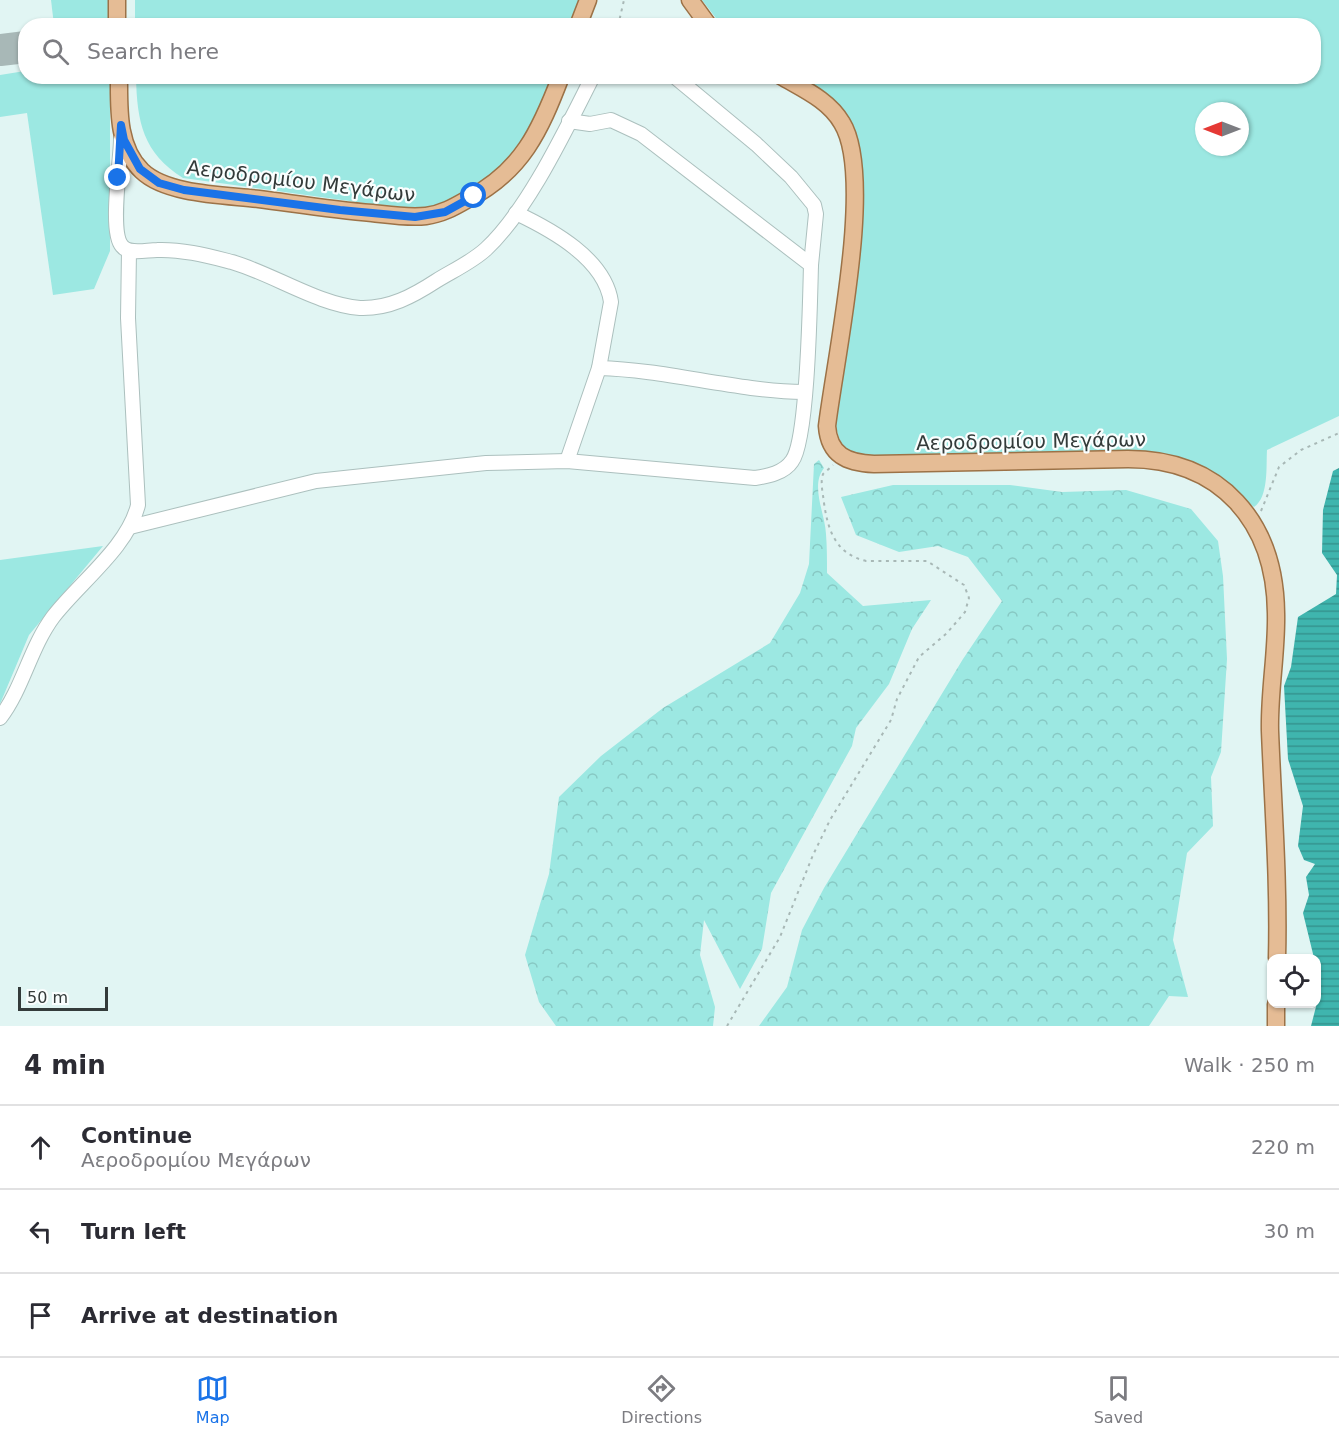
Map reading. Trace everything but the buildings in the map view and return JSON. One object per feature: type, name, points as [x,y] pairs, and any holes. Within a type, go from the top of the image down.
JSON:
[{"type":"main road","points":[[117,0],[117,18]]},
{"type":"main road","points":[[581,18],[588,0]]},
{"type":"main road","points":[[690,0],[703,18]]},
{"type":"main road","name":"Αεροδρομίου Μεγάρων","points":[[119,84],[124,140],[140,169],[164,185],[340,210],[424,216],[445,212],[474,196],[510,170],[523,156],[539,130],[558,84]]},
{"type":"main road","points":[[795,84],[816,96],[835,113],[843,124],[855,158],[852,244],[827,426],[829,443],[842,458]]},
{"type":"main road","name":"Αεροδρομίου Μεγάρων","points":[[842,458],[874,464],[1128,459],[1171,462],[1187,466],[1214,480],[1240,505],[1267,555],[1272,572],[1276,614],[1270,729],[1278,878],[1277,954]]},
{"type":"main road","points":[[1276,1008],[1276,1026]]},
{"type":"lane","points":[[121,125],[121,158],[116,207],[118,241],[129,251],[160,250],[220,259],[251,268],[344,305],[361,308],[386,306],[413,296],[484,251],[516,213],[589,84]]},
{"type":"lane","points":[[130,527],[316,480],[486,463],[567,461],[733,478],[769,475],[783,470],[792,462],[796,453],[803,425],[811,265],[816,214],[814,205],[791,177],[756,144],[684,84]]},
{"type":"lane","points":[[569,121],[590,124],[611,120],[641,134],[811,265]]},
{"type":"lane","points":[[516,213],[578,252],[604,277],[611,302],[599,368],[567,461]]},
{"type":"lane","points":[[0,718],[35,646],[51,620],[74,590],[130,527],[138,505],[128,318],[129,251]]},
{"type":"lane","points":[[599,368],[686,376],[773,392],[804,392]]},
{"type":"path","points":[[620,18],[624,0]]},
{"type":"path","points":[[1253,526],[1266,503],[1278,467],[1301,450],[1339,433]]},
{"type":"path","points":[[727,1026],[780,937],[817,846],[891,720],[897,699],[919,657],[947,633],[968,605],[964,585],[927,561],[866,561],[857,559],[840,547],[830,531],[821,484],[823,474],[842,458]]},
{"type":"green space","points":[[51,0],[110,0],[110,18],[53,18]]},
{"type":"green space","points":[[135,0],[581,0],[573,18],[135,18]]},
{"type":"green space","points":[[702,0],[1339,0],[1339,416],[1267,450],[1264,489],[1259,502],[1254,507],[1207,469],[1192,461],[1161,454],[876,459],[852,452],[842,444],[835,419],[862,199],[861,157],[853,126],[833,102],[809,84],[1321,84],[1321,18],[716,18]]},
{"type":"green space","points":[[18,72],[18,84],[110,84],[110,251],[94,289],[53,295],[27,113],[0,117],[0,75]]},
{"type":"green space","points":[[136,84],[550,84],[526,136],[499,170],[483,184],[444,205],[407,209],[183,178],[159,158],[151,147],[145,135],[138,108]]},
{"type":"green space","points":[[819,460],[824,468],[820,475],[818,491],[826,534],[827,573],[863,606],[931,600],[912,629],[889,684],[856,728],[852,746],[771,893],[762,949],[740,989],[704,920],[700,955],[715,1007],[713,1026],[556,1026],[539,1002],[525,955],[549,874],[559,797],[601,756],[663,708],[770,643],[800,593],[809,564],[814,464]]},
{"type":"green space","points":[[893,485],[1010,485],[1062,492],[1126,490],[1191,509],[1218,541],[1223,576],[1227,659],[1221,752],[1211,777],[1213,826],[1187,853],[1173,940],[1188,997],[1169,996],[1149,1026],[759,1026],[787,987],[802,930],[824,888],[963,659],[1002,601],[968,557],[938,546],[899,552],[856,535],[841,497]]},
{"type":"green space","points":[[103,546],[29,635],[0,704],[0,560]]},
{"type":"shaded area","points":[[1339,468],[1339,1026],[1311,1026],[1316,1008],[1321,1008],[1321,954],[1313,954],[1303,913],[1309,895],[1306,877],[1315,864],[1304,860],[1298,846],[1303,806],[1288,759],[1284,686],[1291,667],[1298,617],[1336,594],[1337,575],[1322,553],[1323,510],[1333,471]]},
{"type":"taxiway","points":[[0,50],[18,48]]},
{"type":"route","points":[[118,178],[121,158],[121,125],[124,140],[140,169],[159,183],[184,190],[415,217],[445,212],[474,196]]}]
